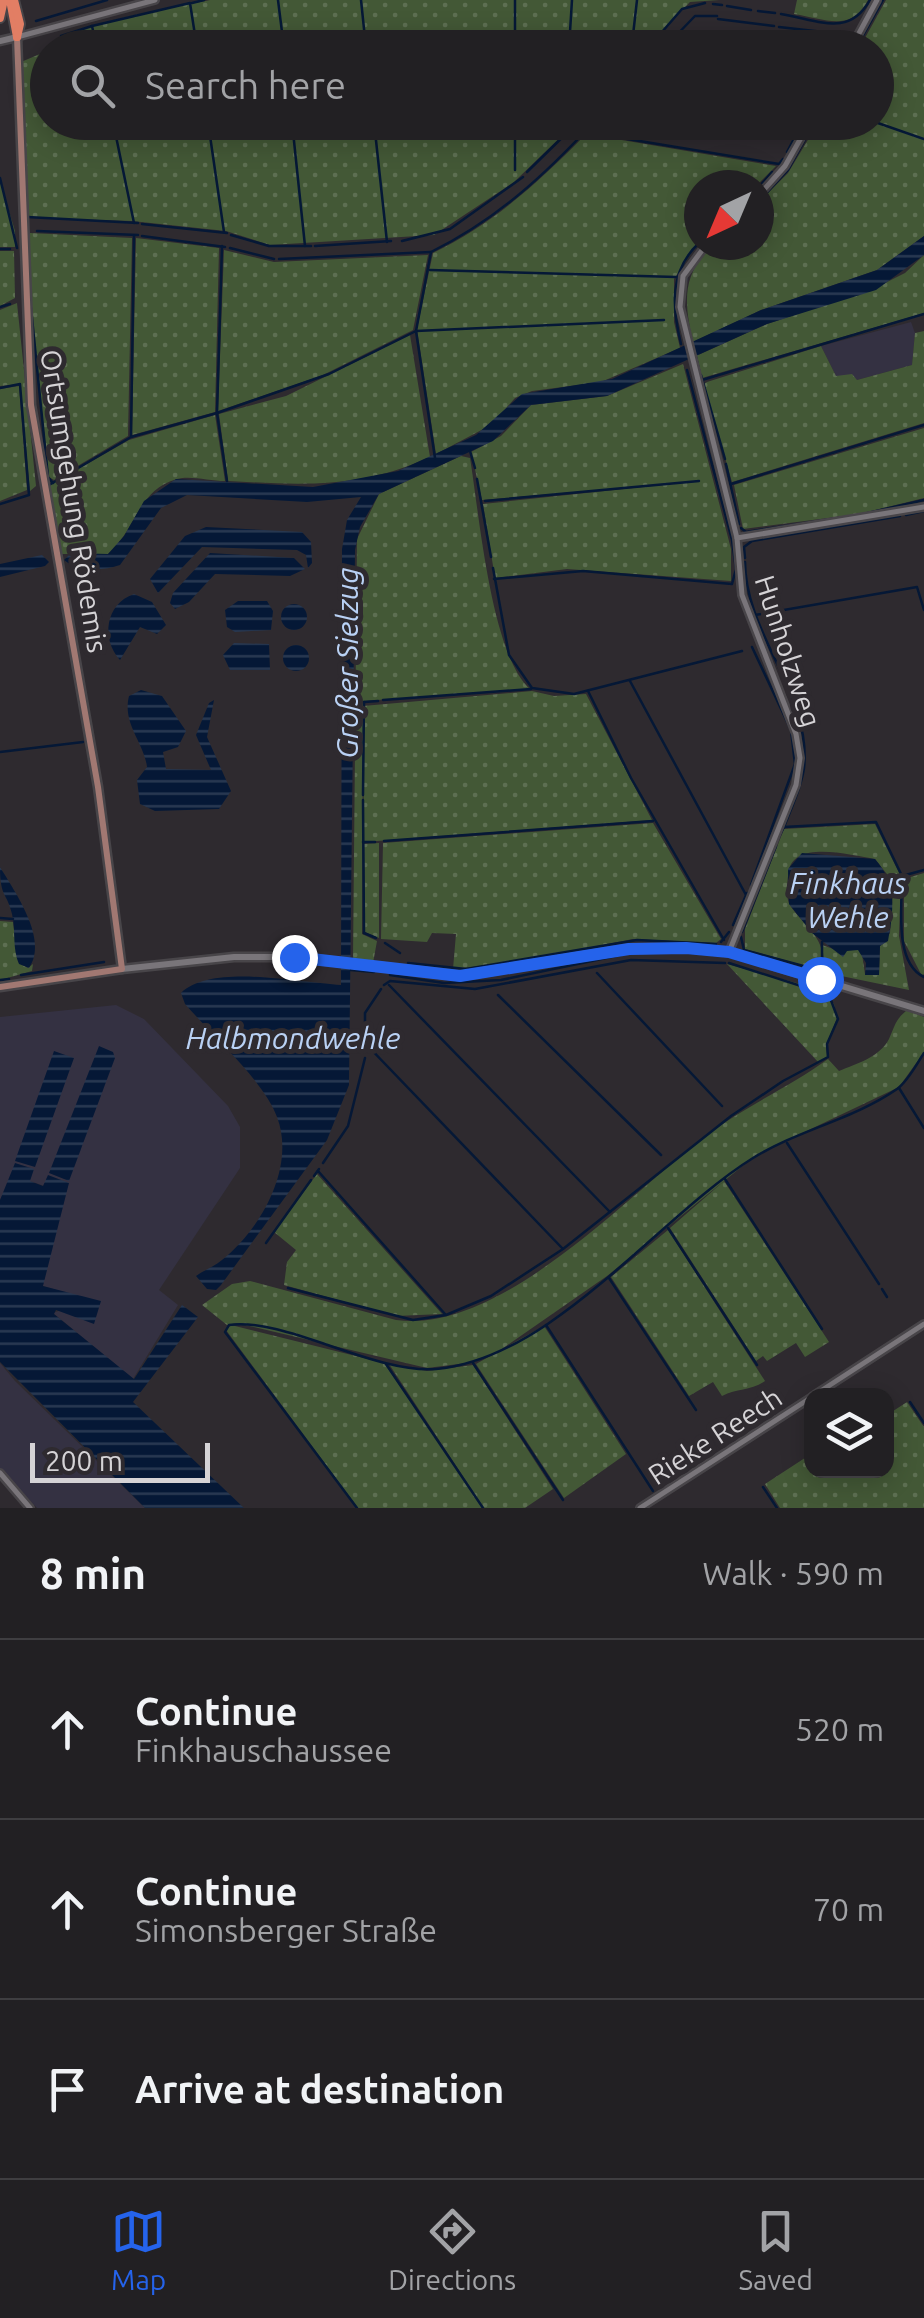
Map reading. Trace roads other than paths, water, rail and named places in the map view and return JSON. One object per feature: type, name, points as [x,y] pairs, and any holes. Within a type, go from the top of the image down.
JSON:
[{"type":"highway","points":[[0,18],[9,0]]},
{"type":"highway","points":[[9,0],[20,24],[17,36]]},
{"type":"main road","name":"Ortsumgehung Rödemis","points":[[17,36],[31,405],[98,787],[122,969]]},
{"type":"main road","points":[[0,987],[122,969]]},
{"type":"street","points":[[40,30],[154,0]]},
{"type":"street","points":[[861,30],[877,0]]},
{"type":"street","points":[[0,42],[30,33]]},
{"type":"street","points":[[774,178],[800,140]]},
{"type":"street","name":"Hunholzweg","points":[[693,260],[680,291],[687,343],[737,538],[742,594],[796,734],[800,758],[796,785],[729,952]]},
{"type":"street","points":[[737,538],[924,506]]},
{"type":"street","points":[[122,969],[234,957],[334,962],[460,976],[629,949],[729,952],[924,1010]]},
{"type":"street","name":"Rieke Reech","points":[[824,1388],[924,1324]]},
{"type":"street","name":"Rieke Reech","points":[[640,1508],[804,1401]]},
{"type":"street","points":[[0,1473],[30,1508]]},
{"type":"water","points":[[924,236],[924,255],[876,290],[767,324],[607,396],[531,405],[493,441],[379,494],[360,527],[355,550],[349,1085],[327,1140],[221,1285],[216,1290],[207,1289],[196,1276],[236,1247],[250,1232],[271,1196],[282,1156],[282,1136],[277,1117],[261,1088],[185,1004],[181,993],[195,984],[234,977],[341,985],[342,549],[347,520],[361,497],[307,502],[187,495],[161,508],[120,565],[91,569],[64,560],[71,553],[108,554],[124,536],[144,501],[176,479],[313,487],[398,471],[476,435],[522,394],[612,379],[761,310],[877,270]]},
{"type":"water","points":[[206,527],[302,532],[311,542],[312,563],[308,568],[306,555],[297,550],[202,547],[158,593],[150,579],[185,536]]},
{"type":"water","points":[[210,553],[294,558],[305,569],[290,576],[215,574],[189,602],[175,609],[170,603],[173,593]]},
{"type":"water","points":[[42,555],[49,562],[45,566],[0,577],[0,564]]},
{"type":"water","points":[[134,594],[152,602],[166,625],[157,634],[140,627],[120,660],[110,642],[109,623],[117,606]]},
{"type":"water","points":[[238,601],[267,601],[273,611],[271,630],[235,632],[227,627],[225,610]]},
{"type":"water","points":[[294,604],[303,608],[307,617],[303,626],[294,630],[285,626],[281,617],[285,608]]},
{"type":"water","points":[[234,643],[269,644],[270,670],[230,670],[223,655]]},
{"type":"water","points":[[296,645],[306,648],[306,668],[296,671],[286,668],[283,658],[286,648]]},
{"type":"water","points":[[141,690],[162,696],[186,731],[178,747],[163,752],[166,769],[211,770],[196,735],[209,703],[214,700],[207,737],[231,791],[219,809],[155,811],[140,804],[137,780],[147,767],[128,706],[129,696]]},
{"type":"water","name":"Finkhaus Wehle","points":[[802,853],[875,859],[882,868],[890,887],[892,908],[888,941],[880,946],[879,975],[865,975],[866,963],[858,950],[847,951],[843,957],[812,933],[789,904],[788,869]]},
{"type":"water","points":[[0,867],[33,930],[34,957],[29,968],[19,964],[17,958],[12,914],[2,890]]},
{"type":"water","points":[[99,1046],[113,1052],[115,1058],[69,1181],[49,1173]]},
{"type":"water","points":[[54,1051],[74,1058],[35,1167],[15,1161]]},
{"type":"water","points":[[15,1163],[34,1169],[30,1181],[43,1186],[48,1175],[69,1183],[43,1286],[101,1301],[94,1324],[56,1310],[54,1314],[134,1379],[182,1305],[198,1317],[133,1402],[244,1508],[145,1508],[0,1362],[0,1200]]},
{"type":"waterway","points":[[36,21],[107,0]]},
{"type":"waterway","points":[[192,3],[204,0]]},
{"type":"waterway","points":[[278,0],[282,30]]},
{"type":"waterway","points":[[361,0],[364,30]]},
{"type":"waterway","points":[[515,0],[515,30]]},
{"type":"waterway","points":[[570,30],[572,0]]},
{"type":"waterway","points":[[634,30],[637,0]]},
{"type":"waterway","points":[[781,14],[842,23],[862,12],[870,0]]},
{"type":"waterway","points":[[866,30],[883,0]]},
{"type":"waterway","points":[[93,30],[92,26],[190,3],[194,30]]},
{"type":"waterway","points":[[664,30],[682,9],[705,3]]},
{"type":"waterway","points":[[713,4],[722,5]]},
{"type":"waterway","points":[[727,6],[751,10]]},
{"type":"waterway","points":[[758,11],[775,13]]},
{"type":"waterway","points":[[681,30],[695,16],[717,16]]},
{"type":"waterway","points":[[718,19],[774,26]]},
{"type":"waterway","points":[[80,30],[92,26]]},
{"type":"waterway","points":[[779,27],[806,30]]},
{"type":"waterway","points":[[894,129],[924,139]]},
{"type":"waterway","points":[[117,140],[134,223]]},
{"type":"waterway","points":[[211,140],[224,232]]},
{"type":"waterway","points":[[294,140],[305,246]]},
{"type":"waterway","points":[[376,140],[387,242]]},
{"type":"waterway","points":[[515,140],[515,170]]},
{"type":"waterway","points":[[527,172],[560,140]]},
{"type":"waterway","points":[[435,458],[416,331],[431,252],[477,226],[518,195],[576,140]]},
{"type":"waterway","points":[[634,140],[779,164],[783,159]]},
{"type":"waterway","points":[[787,152],[793,140]]},
{"type":"waterway","points":[[774,185],[788,170],[805,140]]},
{"type":"waterway","points":[[402,241],[450,229],[523,177]]},
{"type":"waterway","points":[[0,178],[17,248]]},
{"type":"waterway","points":[[27,217],[138,223]]},
{"type":"waterway","points":[[142,224],[227,233]]},
{"type":"waterway","points":[[37,231],[138,235]]},
{"type":"waterway","points":[[231,235],[269,246],[311,246]]},
{"type":"waterway","points":[[131,436],[134,236]]},
{"type":"waterway","points":[[142,236],[225,247]]},
{"type":"waterway","points":[[315,246],[391,241]]},
{"type":"waterway","points":[[222,246],[217,413],[329,374],[416,331],[664,320]]},
{"type":"waterway","points":[[230,248],[274,259]]},
{"type":"waterway","points":[[0,249],[10,249]]},
{"type":"waterway","points":[[279,259],[431,252]]},
{"type":"waterway","points":[[681,344],[675,290],[685,260]]},
{"type":"waterway","points":[[430,270],[676,277]]},
{"type":"waterway","points":[[684,289],[688,273]]},
{"type":"waterway","points":[[683,297],[684,314]]},
{"type":"waterway","points":[[0,307],[10,304]]},
{"type":"waterway","points":[[31,308],[48,477],[53,483]]},
{"type":"waterway","points":[[702,380],[924,314]]},
{"type":"waterway","points":[[696,357],[699,370]]},
{"type":"waterway","points":[[494,579],[583,571],[732,584],[736,569],[732,540],[687,370]]},
{"type":"waterway","points":[[701,375],[725,459]]},
{"type":"waterway","points":[[0,388],[20,384],[29,495],[0,504]]},
{"type":"waterway","points":[[49,485],[131,437],[217,413],[227,481]]},
{"type":"waterway","points":[[731,484],[924,425]]},
{"type":"waterway","points":[[470,451],[475,468]]},
{"type":"waterway","points":[[726,464],[739,524]]},
{"type":"waterway","points":[[477,479],[491,557]]},
{"type":"waterway","points":[[485,501],[699,481]]},
{"type":"waterway","points":[[741,528],[746,532],[859,515],[924,500]]},
{"type":"waterway","points":[[906,515],[924,511]]},
{"type":"waterway","points":[[745,558],[744,547],[752,541],[900,516]]},
{"type":"waterway","points":[[745,562],[755,614],[789,690],[804,741],[803,776],[784,827]]},
{"type":"waterway","points":[[493,568],[509,655],[532,688],[574,694],[742,651]]},
{"type":"waterway","points":[[755,615],[917,587],[924,610]]},
{"type":"waterway","points":[[751,885],[795,764],[791,730],[752,647]]},
{"type":"waterway","points":[[630,681],[746,895]]},
{"type":"waterway","points":[[383,700],[531,689]]},
{"type":"waterway","points":[[588,691],[631,778],[724,940]]},
{"type":"waterway","name":"Großer Sielzug","points":[[364,702],[378,701]]},
{"type":"waterway","name":"Großer Sielzug","points":[[363,795],[364,702]]},
{"type":"waterway","points":[[0,752],[83,742]]},
{"type":"waterway","points":[[363,800],[364,933]]},
{"type":"waterway","points":[[384,841],[653,821]]},
{"type":"waterway","points":[[777,841],[784,827],[876,822],[902,876],[924,870]]},
{"type":"waterway","points":[[363,842],[375,842]]},
{"type":"waterway","points":[[742,932],[776,846]]},
{"type":"waterway","points":[[902,878],[904,947],[914,970],[924,977]]},
{"type":"waterway","points":[[733,925],[747,893]]},
{"type":"waterway","points":[[0,918],[13,919]]},
{"type":"waterway","points":[[721,942],[729,932]]},
{"type":"waterway","points":[[364,933],[376,938]]},
{"type":"waterway","points":[[741,937],[744,950],[822,971],[822,942]]},
{"type":"waterway","points":[[408,963],[466,969],[637,940],[716,944]]},
{"type":"waterway","points":[[385,943],[400,953]]},
{"type":"waterway","points":[[668,951],[726,956]]},
{"type":"waterway","points":[[390,975],[444,983],[501,980],[635,952]]},
{"type":"waterway","points":[[731,957],[789,974]]},
{"type":"waterway","points":[[384,985],[390,981],[475,989],[631,960],[725,963]]},
{"type":"waterway","points":[[21,975],[104,962]]},
{"type":"waterway","points":[[288,1288],[413,1320],[446,1315],[491,1296],[563,1249],[731,1116],[828,1057],[827,1044],[838,1019],[829,995],[729,963]]},
{"type":"waterway","points":[[351,970],[374,972]]},
{"type":"waterway","points":[[597,973],[722,1106]]},
{"type":"waterway","points":[[0,980],[9,979]]},
{"type":"waterway","points":[[389,985],[610,1212]]},
{"type":"waterway","name":"Halbmondwehle","points":[[365,1044],[365,1013],[381,989]]},
{"type":"waterway","points":[[498,995],[661,1155]]},
{"type":"waterway","name":"Halbmondwehle","points":[[364,1042],[562,1248]]},
{"type":"waterway","points":[[357,1508],[225,1332],[229,1325],[276,1329],[412,1368],[436,1369],[479,1359],[522,1340],[563,1313],[753,1158],[897,1089],[924,1053]]},
{"type":"waterway","name":"Halbmondwehle","points":[[323,1163],[348,1126],[365,1058]]},
{"type":"waterway","points":[[899,1088],[924,1128]]},
{"type":"waterway","points":[[787,1143],[879,1284]]},
{"type":"waterway","points":[[314,1176],[319,1169]]},
{"type":"waterway","points":[[318,1171],[445,1314]]},
{"type":"waterway","points":[[725,1179],[822,1329]]},
{"type":"waterway","points":[[266,1243],[311,1180]]},
{"type":"waterway","points":[[668,1228],[757,1365]]},
{"type":"waterway","points":[[609,1278],[696,1410]]},
{"type":"waterway","points":[[882,1289],[887,1297]]},
{"type":"waterway","points":[[546,1325],[653,1491]]},
{"type":"waterway","points":[[473,1363],[563,1500]]},
{"type":"waterway","points":[[386,1364],[483,1508]]},
{"type":"waterway","points":[[910,1402],[924,1423]]},
{"type":"waterway","points":[[763,1487],[777,1508]]}]
